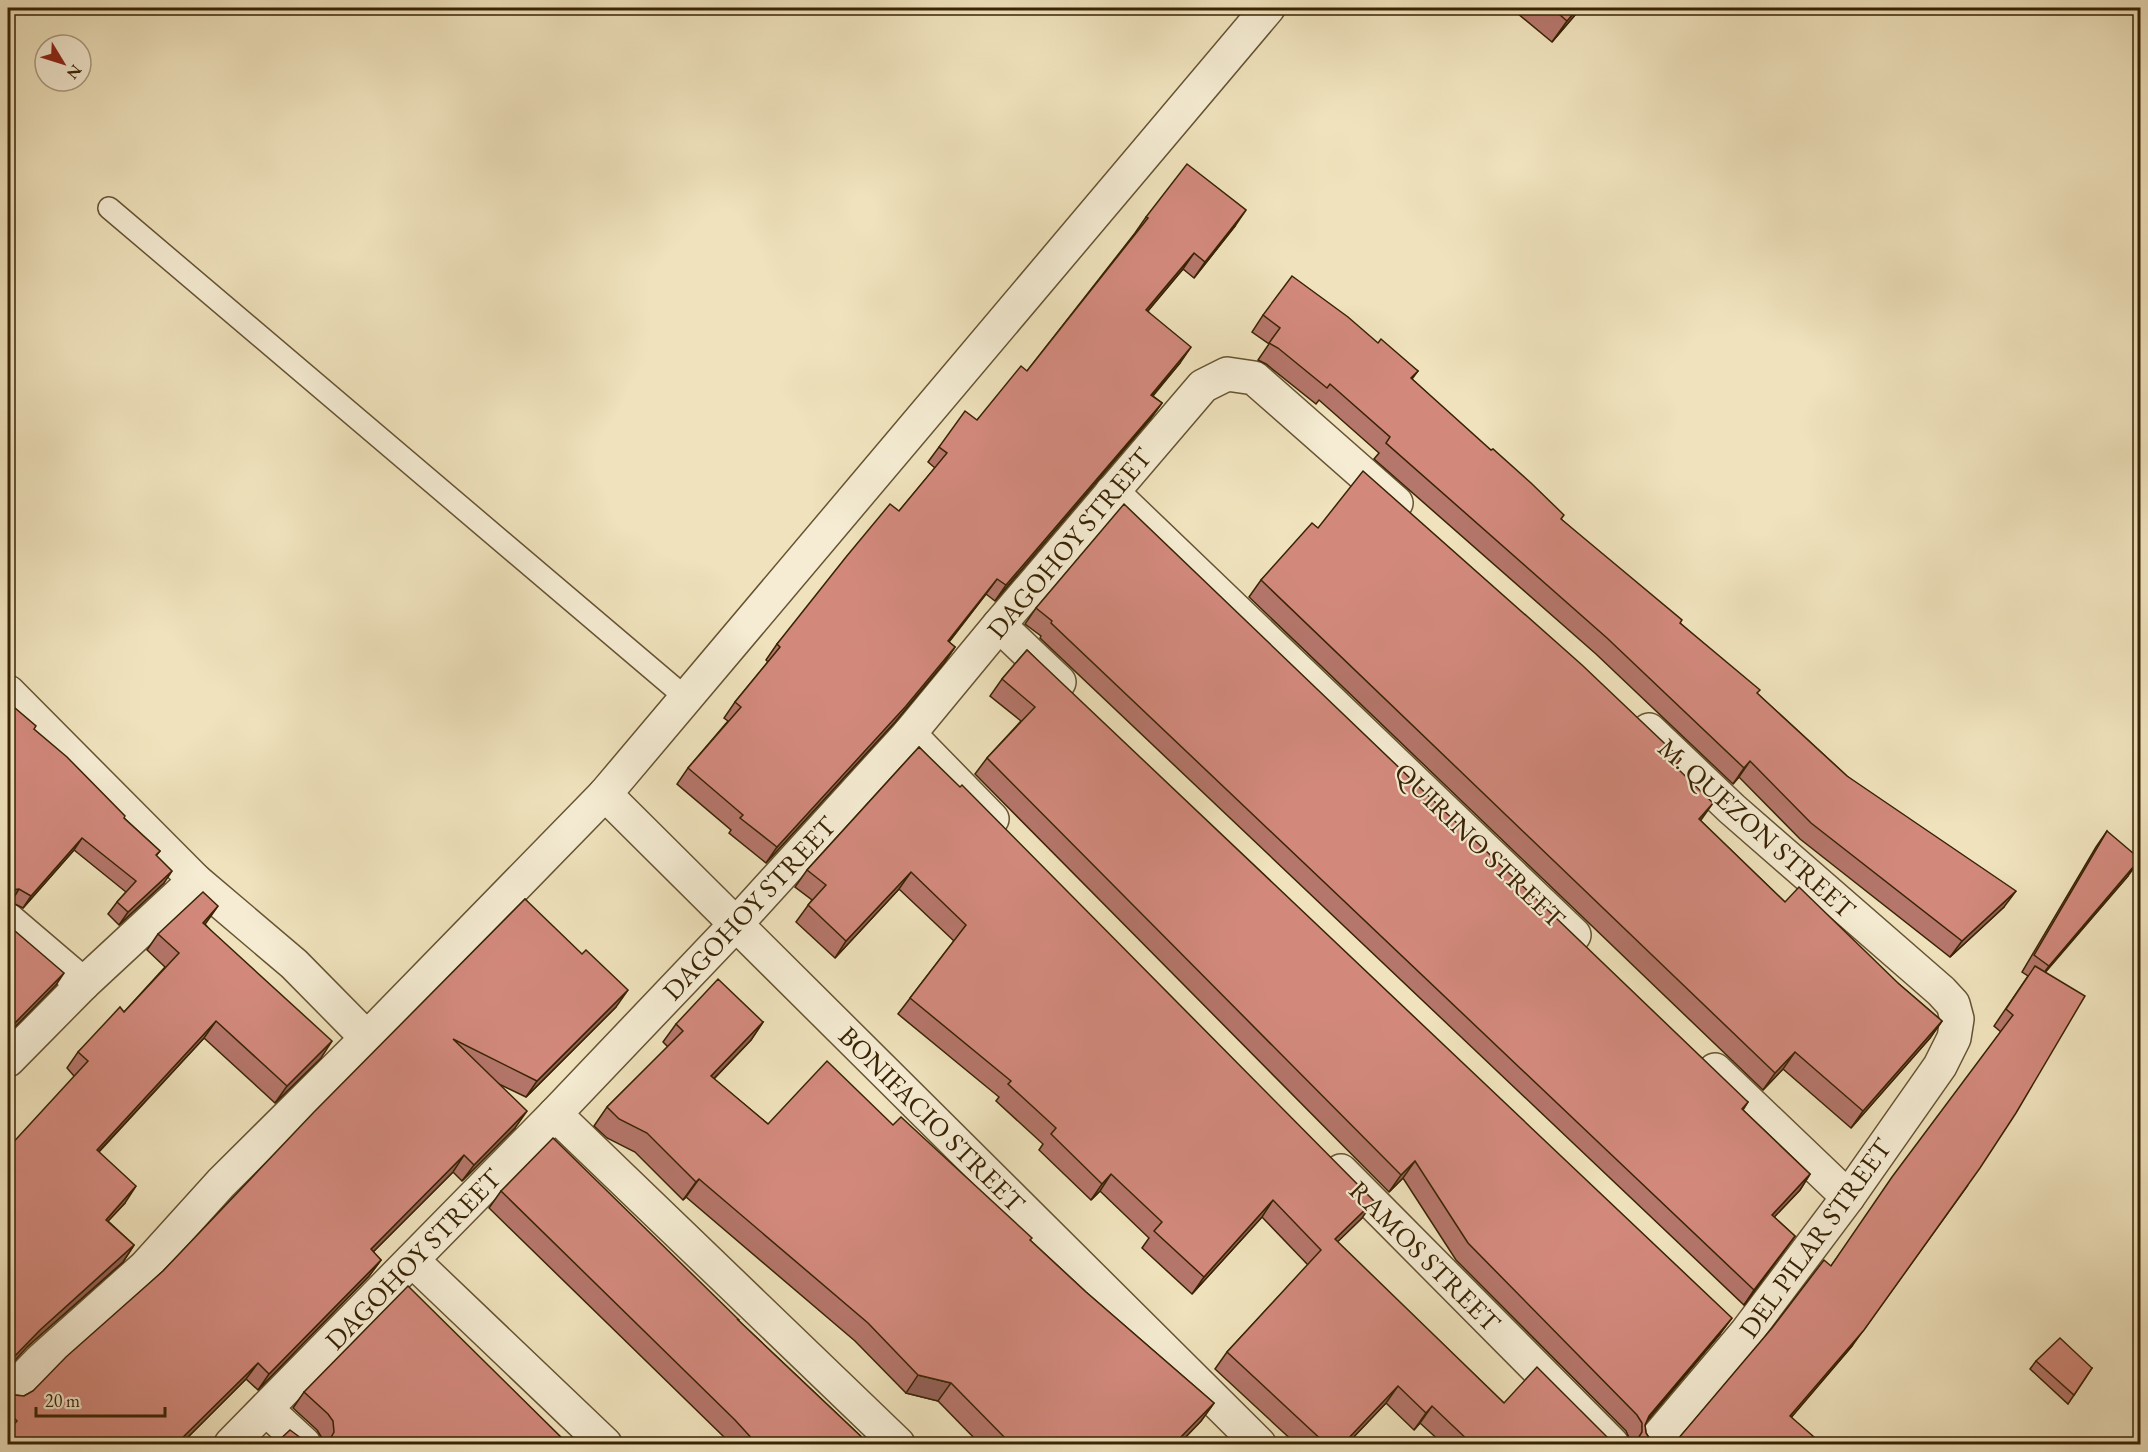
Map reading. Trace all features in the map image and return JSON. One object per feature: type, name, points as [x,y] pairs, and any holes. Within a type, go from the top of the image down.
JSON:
[{"type":"street","points":[[8,1394],[41,1360],[145,1267],[221,1183],[367,1038],[604,794],[1268,8]]},
{"type":"street","name":"DAGOHOY STREET","points":[[231,1444],[555,1114],[736,924],[909,734],[1203,386],[1227,374],[1254,378],[1414,519]]},
{"type":"street","name":"QUIRINO STREET","points":[[1112,492],[1597,957]]},
{"type":"street","points":[[999,625],[1077,699]]},
{"type":"street","points":[[8,692],[195,880],[294,964],[367,1038]]},
{"type":"street","name":"M. QUEZON STREET","points":[[1624,707],[1732,809],[1941,991],[1953,1004],[1957,1019]]},
{"type":"street","points":[[909,734],[1010,836]]},
{"type":"street","name":"BONIFACIO STREET","points":[[604,794],[1259,1444]]},
{"type":"street","points":[[8,1060],[83,984],[195,880]]},
{"type":"street","points":[[8,920],[83,984]]},
{"type":"street","name":"DEL PILAR STREET","points":[[1652,1444],[1746,1333],[1848,1197],[1940,1066],[1954,1038],[1957,1019]]},
{"type":"street","points":[[1692,1048],[1848,1197]]},
{"type":"street","points":[[555,1114],[898,1444]]},
{"type":"street","name":"RAMOS STREET","points":[[1319,1149],[1612,1444]]},
{"type":"street","points":[[412,1260],[605,1444]]},
{"type":"street","points":[[1720,1309],[1746,1333]]},
{"type":"street","points":[[266,1409],[304,1444]]},
{"type":"lane","points":[[109,208],[685,697]]},
{"type":"building","points":[[1552,8],[1578,8],[1567,21]]},
{"type":"building","points":[[1187,164],[1246,210],[1205,262],[1194,253],[1146,310],[1191,347],[1151,395],[1162,403],[1006,585],[997,579],[948,641],[955,647],[906,706],[777,847],[740,818],[743,815],[688,768],[741,707],[735,702],[780,647],[777,644],[846,557],[890,504],[899,511],[947,453],[939,447],[965,411],[977,420],[1021,366],[1027,371],[1148,218],[1146,217]]},
{"type":"building","points":[[1292,276],[1348,317],[1378,343],[1381,339],[1418,371],[1411,378],[1531,483],[1564,515],[1561,519],[1682,620],[1680,623],[1760,690],[1757,693],[1847,776],[2016,891],[1962,941],[1811,823],[1750,761],[1744,768],[1607,638],[1386,443],[1390,437],[1330,384],[1327,388],[1269,343],[1280,328],[1263,315]]},
{"type":"building","points":[[1363,471],[1582,665],[1681,759],[1675,766],[1713,803],[1699,819],[1785,902],[1799,887],[1899,984],[1942,1021],[1863,1111],[1795,1052],[1775,1073],[1261,580],[1312,523],[1318,528]]},
{"type":"building","points":[[1124,504],[1748,1102],[1742,1109],[1810,1174],[1772,1215],[1795,1236],[1754,1290],[1036,608]]},
{"type":"building","points":[[1027,650],[1732,1318],[1649,1416],[1645,1425],[1646,1433],[1651,1441],[1658,1444],[1630,1444],[1637,1440],[1642,1432],[1642,1423],[1637,1415],[1468,1243],[1415,1161],[1401,1175],[987,758],[1035,707],[1002,679]]},
{"type":"building","points":[[8,702],[36,726],[34,729],[67,757],[125,816],[124,818],[160,851],[156,855],[172,871],[128,912],[117,902],[136,881],[82,838],[31,896],[19,889],[8,892]]},
{"type":"building","points":[[919,747],[960,787],[962,785],[1374,1201],[1335,1239],[1504,1403],[1537,1367],[1610,1440],[1618,1444],[1472,1444],[1432,1406],[1426,1413],[1398,1386],[1343,1444],[1326,1444],[1227,1352],[1321,1250],[1273,1200],[1204,1277],[1154,1231],[1162,1222],[1111,1174],[1102,1184],[1051,1134],[1056,1128],[1008,1084],[1011,1081],[910,998],[966,925],[911,872],[846,941],[808,905],[826,885],[807,870]]},
{"type":"building","points":[[2107,831],[2140,859],[2049,966],[2034,955]]},
{"type":"building","points":[[203,892],[218,906],[203,923],[332,1041],[287,1086],[216,1021],[97,1150],[136,1186],[106,1220],[134,1245],[40,1330],[8,1363],[8,1148],[88,1061],[78,1052],[120,1007],[124,1012],[179,953],[158,934]]},
{"type":"building","points":[[525,899],[582,954],[586,950],[628,990],[537,1081],[453,1039],[527,1111],[474,1165],[464,1155],[371,1249],[381,1260],[269,1374],[258,1363],[176,1444],[8,1444],[8,1431],[17,1421],[8,1411],[8,1391],[14,1395],[24,1396],[33,1391],[66,1357],[163,1271],[314,1112]]},
{"type":"building","points":[[8,925],[64,973],[8,1030]]},
{"type":"building","points":[[2035,966],[2085,996],[2016,1113],[1980,1168],[1864,1330],[1790,1416],[1822,1444],[1670,1444],[1678,1439],[1772,1328],[1824,1260],[1831,1266],[1892,1177],[2013,1015],[2006,1009]]},
{"type":"building","points":[[718,979],[763,1022],[711,1076],[768,1124],[827,1061],[893,1125],[901,1117],[1032,1238],[1030,1240],[1086,1292],[1214,1403],[1174,1444],[1011,1444],[951,1383],[918,1375],[868,1323],[699,1179],[696,1182],[647,1133],[619,1119],[607,1107],[683,1031],[676,1024]]},
{"type":"building","points":[[553,1138],[739,1320],[737,1319],[869,1444],[754,1444],[756,1443],[735,1420],[501,1191]]},
{"type":"building","points":[[408,1286],[564,1440],[574,1444],[322,1444],[329,1441],[334,1432],[333,1421],[304,1392]]},
{"type":"building","points":[[2060,1338],[2092,1368],[2074,1395],[2036,1361]]},
{"type":"building","points":[[290,1430],[309,1444],[275,1444]]}]
